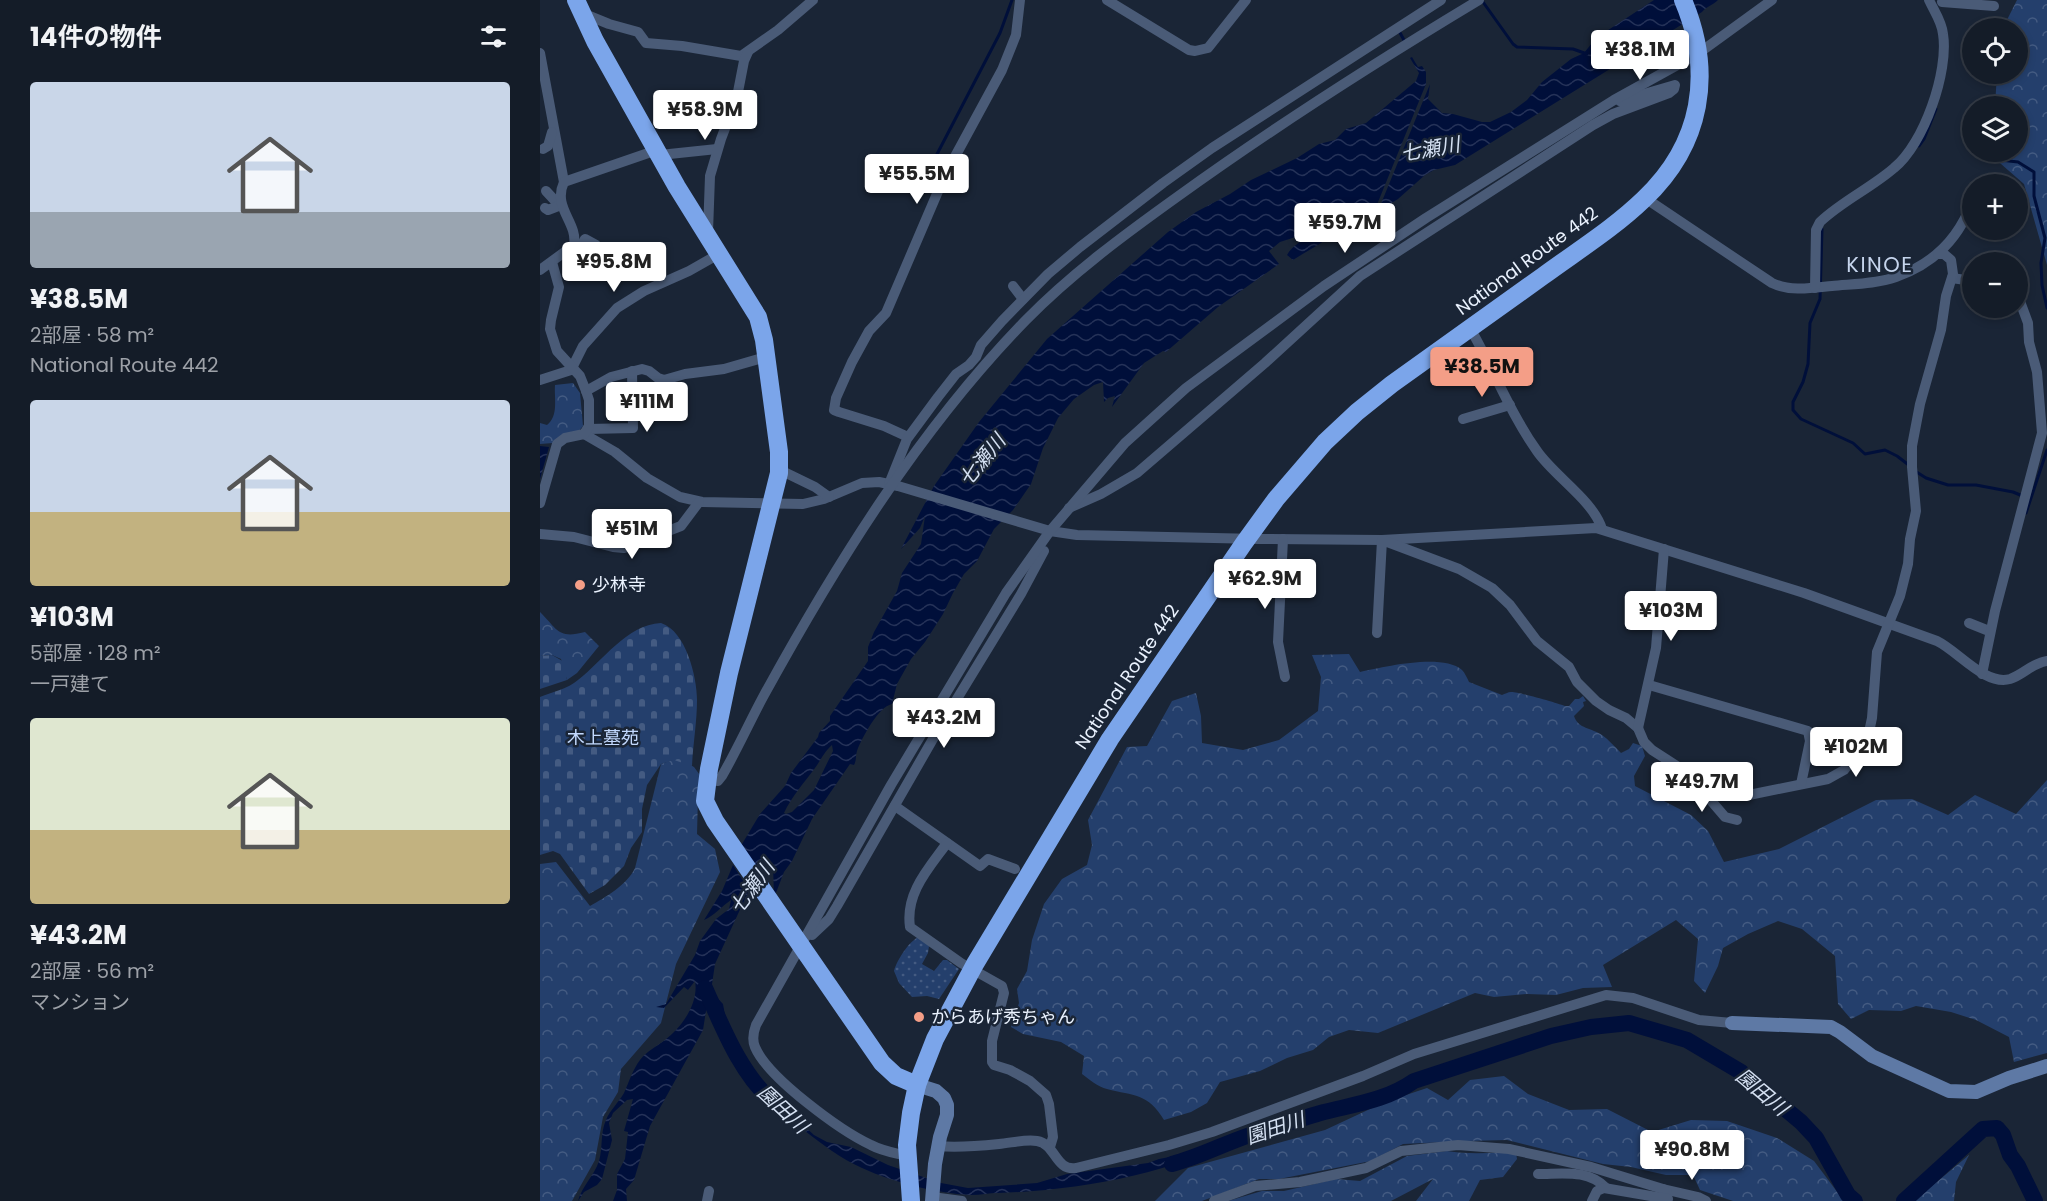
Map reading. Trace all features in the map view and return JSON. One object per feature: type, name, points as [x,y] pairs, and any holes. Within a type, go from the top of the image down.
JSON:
[{"type":"highway","name":"National Route 442","points":[[910,1195],[907,1159],[909,1125],[917,1085],[934,1039],[971,970],[1110,739],[1247,539],[1294,477],[1335,432],[1392,384],[1609,229],[1645,198],[1666,175],[1687,140],[1700,91],[1698,46],[1683,0]]},
{"type":"highway","points":[[578,6],[709,239],[751,302],[758,317],[766,357],[780,470],[774,503],[729,673],[707,780],[705,801],[715,821],[885,1067],[896,1076],[917,1085]]},
{"type":"street","points":[[578,6],[609,24],[638,32],[648,44],[687,46],[738,56],[748,52],[778,30],[813,0]]},
{"type":"street","points":[[908,437],[890,428],[838,412],[834,410],[835,402],[845,375],[866,336],[887,309],[945,175],[1002,70],[1016,35],[1020,0]]},
{"type":"street","points":[[1107,0],[1189,50],[1195,51],[1210,46],[1246,0]]},
{"type":"street","points":[[893,485],[908,437],[956,374],[971,363],[983,342],[1023,299],[1080,247],[1164,183],[1263,114],[1441,0]]},
{"type":"street","points":[[707,780],[718,781],[722,776],[761,700],[806,621],[848,551],[893,485],[920,447],[994,354],[1039,308],[1096,258],[1204,177],[1295,115],[1479,0]]},
{"type":"street","points":[[907,1159],[874,1147],[839,1125],[774,1075],[754,1047],[753,1034],[891,786],[1046,529],[1068,509],[1125,443],[1144,425],[1186,388],[1242,345],[1375,251],[1772,0]]},
{"type":"street","points":[[1815,288],[1817,227],[1826,217],[1897,166],[1919,137],[1929,116],[1939,80],[1944,39],[1941,25],[1929,0]]},
{"type":"street","points":[[1934,11],[1943,1],[1994,6]]},
{"type":"street","points":[[709,239],[708,187],[717,149],[737,97],[748,52]]},
{"type":"street","points":[[540,56],[564,182],[560,205]]},
{"type":"street","points":[[1068,509],[1101,494],[1137,473],[1369,269],[1602,119],[1669,93],[1676,87],[1673,85],[1627,100],[1614,100]]},
{"type":"street","points":[[540,134],[553,130]]},
{"type":"street","points":[[543,149],[548,146],[553,130]]},
{"type":"street","points":[[564,182],[659,153],[717,149]]},
{"type":"street","points":[[540,270],[573,247],[575,239],[560,205],[546,192]]},
{"type":"street","points":[[1645,198],[1773,283],[1786,287],[1815,288],[1893,278],[1938,254],[1962,226]]},
{"type":"street","points":[[545,208],[548,210],[560,205]]},
{"type":"street","points":[[562,255],[570,256],[580,248],[585,239],[596,245],[601,252]]},
{"type":"street","points":[[540,380],[568,372],[573,368],[583,346],[617,308],[644,291],[689,271],[719,254]]},
{"type":"street","points":[[1382,540],[1460,569],[1483,581],[1510,605],[1535,638],[1569,667],[1577,682],[1596,701],[1626,718],[1638,728],[1644,742],[1652,750],[1714,790],[1734,796],[1753,795],[1824,781],[1835,776],[1852,762],[1863,747],[1869,732],[1876,659],[1905,578],[1915,516],[1912,456],[1918,414],[1941,330],[1946,296],[1952,278],[1952,261],[1944,254],[1938,254]]},
{"type":"street","points":[[552,262],[559,287],[550,329],[557,351],[579,376],[586,391],[589,405],[586,432]]},
{"type":"street","points":[[1952,278],[1962,280]]},
{"type":"street","points":[[1013,286],[1023,299]]},
{"type":"street","points":[[1982,674],[1989,631],[2042,433],[2037,372],[2029,342],[2026,318]]},
{"type":"street","points":[[1470,328],[1538,453],[1587,505],[1602,529]]},
{"type":"street","points":[[586,391],[603,381],[632,371],[646,369],[660,380],[666,380],[685,374],[724,369],[766,357]]},
{"type":"street","points":[[540,503],[557,444],[565,438],[586,432],[633,428],[632,371]]},
{"type":"street","points":[[1463,418],[1510,405]]},
{"type":"street","points":[[586,432],[647,478],[680,497],[699,502],[803,504],[829,497],[862,483],[893,485],[1046,529],[1077,535],[1382,540],[1602,529],[1804,593],[1888,623],[1946,645],[1982,674],[2001,680],[2008,679],[2035,664],[2047,661]]},
{"type":"street","points":[[780,470],[803,480],[829,497]]},
{"type":"street","points":[[540,534],[574,537],[624,548],[681,526],[699,502]]},
{"type":"street","points":[[802,946],[829,919],[1021,594],[1042,555],[1046,529]]},
{"type":"street","points":[[1283,539],[1278,642],[1285,677]]},
{"type":"street","points":[[1377,633],[1382,540]]},
{"type":"street","points":[[1638,728],[1656,648],[1664,549]]},
{"type":"street","points":[[1969,623],[1989,631]]},
{"type":"street","points":[[1649,685],[1808,731],[1810,741],[1801,784]]},
{"type":"street","points":[[1688,773],[1725,817],[1737,820]]},
{"type":"street","points":[[895,806],[980,866],[985,861],[991,860],[1015,869]]},
{"type":"street","points":[[947,843],[921,878],[916,889],[910,907],[910,927],[971,970],[1002,986],[1004,993],[992,1041],[992,1062],[1030,1081],[1046,1095],[1053,1137],[1050,1148]]},
{"type":"street","points":[[938,1146],[971,1147],[1032,1140],[1043,1142],[1063,1166],[1072,1169],[1170,1145],[1212,1132],[1321,1092],[1414,1054],[1606,995],[1633,998],[1699,1020],[1831,1027],[1872,1056],[1948,1091],[1976,1092],[2047,1066]]},
{"type":"street","points":[[917,1085],[936,1091],[946,1101],[947,1115],[938,1146],[932,1199],[962,1201]]},
{"type":"street","points":[[1214,1201],[1255,1186],[1300,1182],[1366,1168],[1401,1151],[1458,1145],[1509,1149],[1591,1167],[1666,1196]]},
{"type":"street","points":[[1538,1174],[1586,1175],[1594,1178],[1606,1188]]},
{"type":"street","points":[[1592,1201],[1597,1191],[1606,1188],[1666,1196],[1698,1197],[1706,1201]]},
{"type":"green space","points":[[2017,0],[2047,0],[2047,265],[2028,198],[2028,174],[2013,174],[1999,162],[2028,162],[2028,96],[1996,96],[1996,84],[2028,84],[2028,18],[2008,18]]},
{"type":"green space","points":[[573,383],[580,393],[583,426],[578,432],[553,443],[540,444],[540,423],[547,425],[555,412],[555,385]]},
{"type":"green space","points":[[540,612],[559,631],[569,634],[585,632],[599,646],[577,673],[567,680],[561,659],[552,655],[540,656]]},
{"type":"green space","name":"木上墓苑","points":[[661,623],[677,635],[688,656],[695,679],[697,708],[692,766],[674,760],[661,764],[647,785],[642,809],[642,832],[631,848],[624,866],[605,885],[589,894],[560,854],[553,851],[540,855],[540,697],[574,683],[616,645],[637,630]]},
{"type":"green space","points":[[1349,654],[1360,672],[1412,663],[1441,662],[1462,670],[1469,682],[1502,695],[1515,692],[1565,706],[1569,706],[1575,699],[1583,696],[1586,701],[1574,716],[1576,720],[1586,728],[1602,735],[1621,753],[1629,749],[1633,743],[1642,746],[1645,756],[1634,776],[1635,786],[1691,815],[1708,831],[1724,862],[1779,849],[1876,800],[1912,799],[1948,815],[1975,795],[2016,814],[2047,780],[2047,1053],[2014,1062],[2009,1037],[1976,1020],[1951,1012],[1916,1006],[1901,1011],[1869,1010],[1851,1019],[1838,1004],[1835,956],[1802,929],[1778,921],[1723,948],[1718,966],[1705,993],[1694,981],[1698,939],[1676,920],[1603,965],[1612,987],[1583,988],[1556,995],[1527,994],[1494,997],[1475,993],[1378,1033],[1349,1030],[1329,1037],[1313,1050],[1287,1058],[1260,1071],[1220,1082],[1207,1103],[1191,1112],[1164,1120],[1146,1100],[1104,1088],[1082,1074],[1084,1056],[1061,1042],[1023,1034],[1011,1027],[1019,1003],[1017,989],[1027,971],[1032,940],[1044,904],[1062,879],[1087,865],[1092,845],[1088,820],[1127,747],[1147,746],[1172,701],[1196,693],[1201,716],[1202,743],[1243,750],[1279,740],[1318,711],[1321,677],[1312,655]]},
{"type":"green space","points":[[552,655],[566,663],[569,670],[567,680],[540,689],[540,656]]},
{"type":"green space","points":[[678,758],[694,767],[705,782],[698,796],[697,834],[715,849],[720,872],[676,964],[661,1023],[621,1069],[618,1092],[603,1117],[595,1160],[572,1201],[540,1201],[540,864],[556,862],[590,906],[616,890],[635,868],[661,764]]},
{"type":"green space","points":[[920,936],[929,946],[922,964],[934,971],[943,960],[947,960],[959,969],[939,999],[927,996],[912,997],[899,983],[894,971],[904,951]]},
{"type":"green space","points":[[1504,1076],[1528,1094],[1569,1110],[1607,1109],[1652,1132],[1691,1120],[1727,1121],[1777,1138],[1814,1161],[1844,1201],[1733,1201],[1700,1190],[1693,1175],[1666,1175],[1631,1167],[1603,1164],[1507,1140],[1403,1144],[1371,1161],[1279,1179],[1259,1179],[1202,1201],[1155,1201],[1188,1168],[1325,1130],[1385,1102],[1427,1088],[1448,1100],[1470,1080]]},
{"type":"green space","points":[[1447,1151],[1516,1153],[1517,1159],[1503,1177],[1480,1180],[1469,1201],[1416,1201],[1433,1179],[1391,1201],[1228,1201],[1262,1191],[1284,1191],[1336,1179],[1360,1181],[1407,1156]]},
{"type":"green space","points":[[1969,1155],[1956,1182],[1954,1201],[1914,1201]]},
{"type":"water","name":"七瀬川","points":[[1654,0],[1718,0],[1455,165],[1434,170],[1425,175],[1398,199],[1378,211],[1430,84],[1428,99],[1442,113],[1490,122],[1511,112],[1527,100],[1542,82],[1571,59],[1584,53],[1596,38]]},
{"type":"water","name":"七瀬川","points":[[1412,57],[1418,67],[1422,66],[1426,72],[1426,84],[1374,212],[1353,221],[1293,260],[1287,255],[1311,232],[1280,242],[1269,251],[1279,264],[1218,307],[1166,352],[1163,351],[1144,363],[1112,407],[1115,396],[1104,402],[1103,382],[1094,385],[1074,399],[1058,418],[1043,448],[1031,484],[1013,510],[994,529],[977,561],[964,574],[943,614],[911,659],[897,684],[892,704],[881,711],[871,724],[857,751],[854,765],[850,764],[812,819],[792,861],[784,872],[774,898],[773,864],[759,878],[739,849],[760,814],[785,786],[791,773],[830,721],[830,716],[868,661],[868,647],[874,632],[897,591],[902,573],[921,544],[925,516],[920,528],[901,549],[934,486],[979,422],[1047,339],[1168,232],[1196,212],[1251,180],[1297,158],[1319,144],[1335,140],[1346,129],[1366,123],[1416,81],[1419,73],[1410,58]],"holes":[[[832,745],[833,751],[814,790],[792,812],[784,813],[794,795]]]},
{"type":"water","points":[[540,446],[549,447],[540,479]]},
{"type":"water","points":[[733,865],[749,890],[715,964],[711,991],[723,1004],[728,1031],[740,1055],[776,1100],[814,1135],[827,1142],[851,1147],[888,1165],[941,1183],[968,1188],[1037,1183],[1067,1174],[1148,1163],[1215,1148],[1244,1137],[1185,1161],[1093,1184],[971,1195],[915,1186],[854,1164],[825,1146],[767,1102],[760,1094],[754,1076],[728,1047],[718,1006],[708,998],[703,1030],[650,1126],[634,1180],[626,1189],[627,1201],[613,1201],[617,1190],[617,1174],[625,1159],[628,1132],[624,1131],[633,1099],[627,1100],[613,1113],[609,1123],[612,1140],[602,1179],[597,1185],[584,1192],[578,1201],[599,1161],[606,1120],[624,1093],[635,1067],[646,1054],[677,1028],[692,1006],[696,989],[695,981],[688,990],[684,987],[664,1008],[656,1007],[666,1004],[695,955],[700,941],[716,919],[729,909],[731,900],[704,920],[722,891]]},
{"type":"waterway","points":[[935,158],[1000,33],[1012,0]]},
{"type":"waterway","points":[[1483,2],[1517,47],[1573,49],[1587,54]]},
{"type":"waterway","points":[[1398,29],[1405,42]]},
{"type":"waterway","points":[[1919,146],[1936,109]]},
{"type":"waterway","points":[[2018,162],[2034,172],[2034,196],[2045,238],[2041,263],[2042,285],[2047,308]]},
{"type":"waterway","points":[[1822,229],[1820,299],[1810,323],[1808,364],[1803,382],[1793,402],[1793,410],[1801,419],[1853,443],[1865,454],[1885,450],[1910,466]]},
{"type":"waterway","points":[[2026,513],[2047,450]]},
{"type":"waterway","points":[[1915,471],[1926,478],[1948,485],[1976,485],[2013,492],[2030,499]]},
{"type":"waterway","name":"園田川","points":[[705,988],[742,1064],[751,1078],[773,1102]]},
{"type":"waterway","name":"園田川","points":[[1172,1164],[1250,1135],[1382,1097],[1414,1081],[1551,1036],[1591,1027],[1629,1023],[1687,1040],[1741,1072],[1801,1122],[1816,1138],[1848,1195],[1855,1201]]},
{"type":"waterway","name":"園田川","points":[[1904,1201],[1983,1129],[1997,1128],[2003,1135],[2010,1155],[2035,1201]]},
{"type":"place","name":"少林寺","points":[[580,585]]},
{"type":"place","name":"からあげ秀ちゃん","points":[[919,1017]]},
{"type":"district","name":"KINOE","points":[[1880,265]]}]
